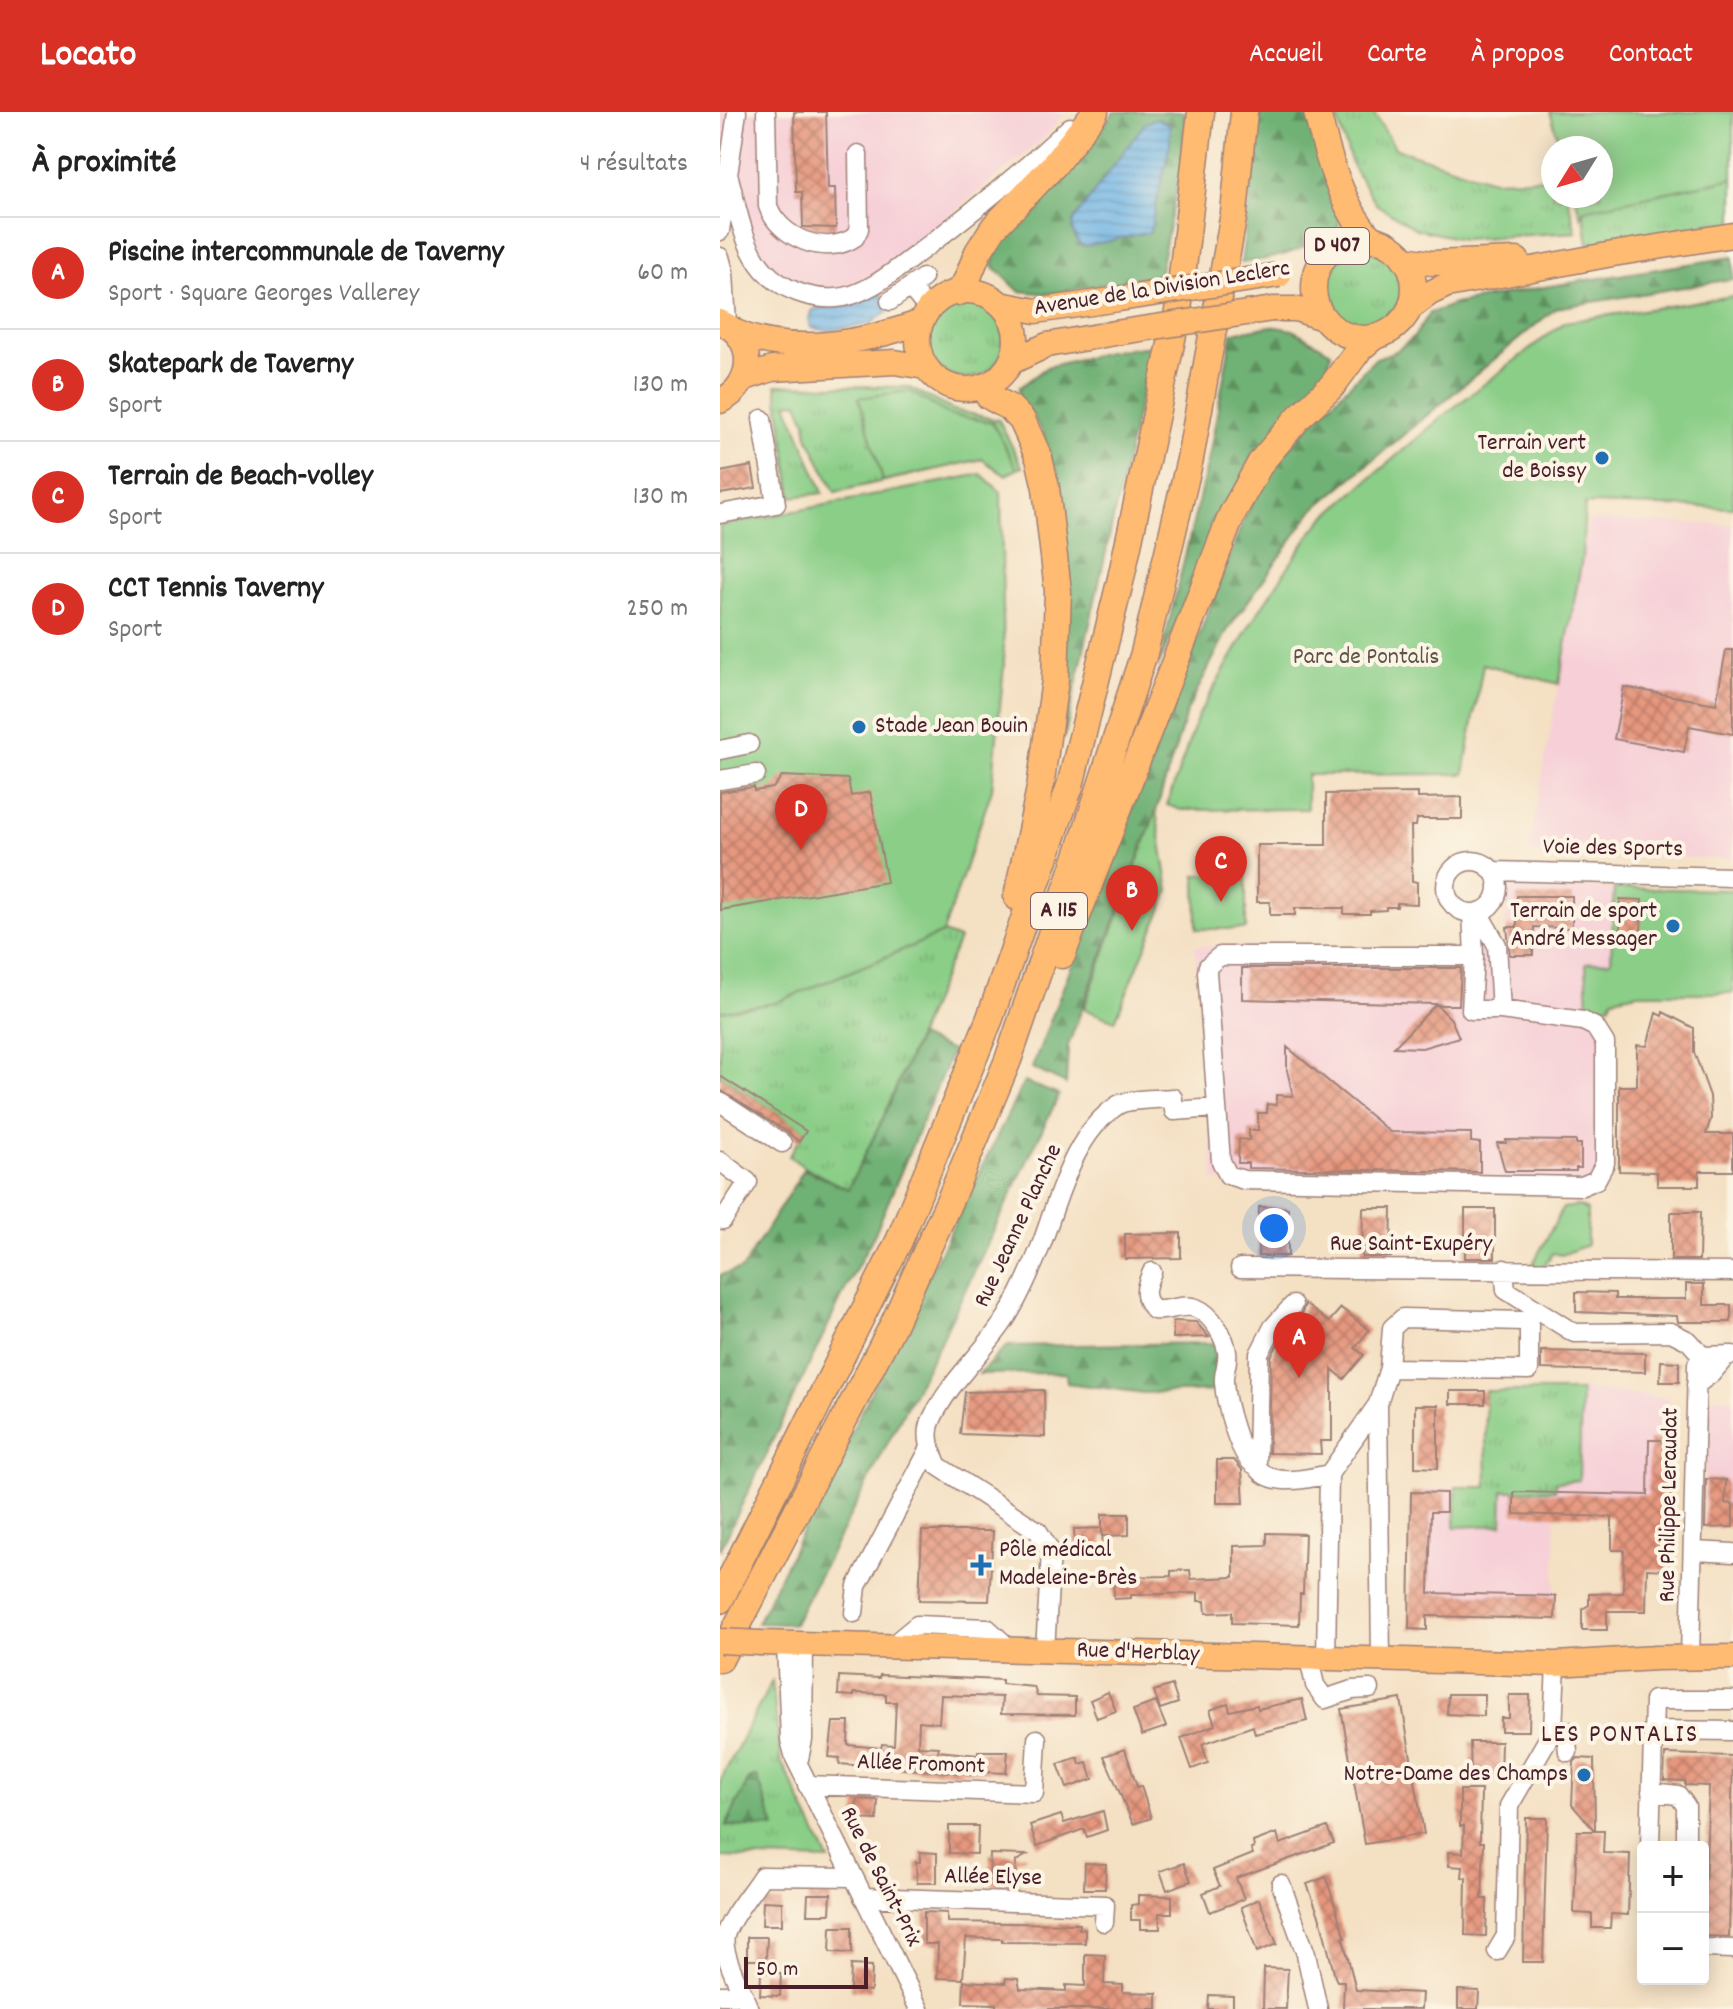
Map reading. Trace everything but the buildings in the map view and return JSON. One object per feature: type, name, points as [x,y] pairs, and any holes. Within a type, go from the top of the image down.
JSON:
[{"type":"highway","points":[[958,292],[994,227],[1054,165],[1095,112]]},
{"type":"highway","name":"A 115","points":[[720,1600],[899,1241],[990,1018],[1070,786],[1121,578],[1178,311],[1201,112]]},
{"type":"highway","name":"A 115","points":[[720,1659],[893,1325],[1008,1060],[1144,653],[1190,459],[1234,213],[1244,112]]},
{"type":"highway","points":[[1317,112],[1343,192],[1358,223],[1371,239]]},
{"type":"highway","points":[[1008,1060],[1036,1021],[1232,514],[1261,462],[1372,338]]},
{"type":"highway","points":[[983,387],[989,396],[1010,408],[1022,420],[1039,458],[1046,488],[1058,591],[1055,680],[1040,788],[990,1018]]},
{"type":"main road","name":"D 407","points":[[1372,338],[1391,331],[1410,308],[1447,285],[1733,235]]},
{"type":"main road","name":"D 407","points":[[1325,319],[1314,294],[1316,276],[1323,260],[1344,243],[1371,239],[1390,246],[1404,259],[1414,283],[1410,308]]},
{"type":"main road","name":"D 407","points":[[1404,259],[1444,263],[1607,255]]},
{"type":"main road","name":"Avenue de la Division Leclerc","points":[[1000,304],[1027,311],[1045,311],[1279,275],[1323,260]]},
{"type":"main road","points":[[728,326],[767,343],[800,345],[891,333],[924,315],[941,298],[958,292],[976,292],[1000,304],[1014,327],[1016,345],[1011,362],[999,378],[983,387],[964,390],[946,386],[931,375],[918,350],[924,315]]},
{"type":"main road","name":"Avenue de la Division Leclerc","points":[[1011,362],[1047,345],[1273,309],[1296,309],[1325,319]]},
{"type":"main road","points":[[1325,319],[1346,335],[1372,338]]},
{"type":"main road","points":[[720,401],[738,389],[745,378],[748,353],[728,326]]},
{"type":"main road","points":[[745,378],[772,369],[895,362],[925,367]]},
{"type":"main road","name":"Rue d'Herblay","points":[[720,1641],[1556,1664],[1733,1657]]},
{"type":"main road","name":"Rue d'Herblay","points":[[1556,1664],[1616,1670],[1733,1673]]},
{"type":"street","points":[[729,112],[732,134]]},
{"type":"street","points":[[720,231],[737,112]]},
{"type":"street","points":[[766,112],[768,206],[771,215],[795,238],[834,245],[855,237],[859,229],[858,154]]},
{"type":"street","points":[[728,174],[741,222],[752,252],[762,268],[775,281],[797,292],[837,298],[855,293],[901,265],[1020,175],[1077,120]]},
{"type":"street","points":[[720,257],[728,326]]},
{"type":"street","points":[[890,301],[916,283],[924,315]]},
{"type":"street","points":[[720,514],[776,504],[762,419]]},
{"type":"street","points":[[720,750],[749,744]]},
{"type":"street","points":[[720,780],[756,774]]},
{"type":"street","points":[[1471,861],[1487,865],[1493,871],[1498,890],[1487,908],[1475,912],[1457,908],[1446,890],[1452,869],[1471,861]]},
{"type":"street","name":"Voie des Sports","points":[[1493,871],[1733,877]]},
{"type":"street","points":[[1474,952],[1220,956],[1208,966],[1221,1161],[1228,1175],[1244,1180],[1582,1186],[1596,1180],[1605,1163],[1605,1043],[1595,1027],[1583,1021],[1501,1010],[1471,1010],[1474,952],[1475,912]]},
{"type":"street","points":[[1475,912],[1497,945],[1501,1010]]},
{"type":"street","name":"Rue Jeanne Planche","points":[[930,1448],[928,1433],[931,1421],[944,1399],[1008,1315],[1039,1250],[1064,1174],[1094,1129],[1120,1103],[1173,1098],[1174,1111],[1217,1108]]},
{"type":"street","points":[[720,1102],[782,1143]]},
{"type":"street","points":[[720,1161],[748,1182],[723,1220],[720,1217]]},
{"type":"street","name":"Rue Saint-Exupéry","points":[[1240,1268],[1504,1269],[1506,1290],[1533,1317],[1574,1333],[1671,1332],[1689,1341],[1702,1356]]},
{"type":"street","points":[[1504,1269],[1733,1272]]},
{"type":"street","points":[[1152,1272],[1145,1286],[1146,1302],[1154,1310],[1192,1306],[1206,1312],[1221,1334],[1227,1352],[1224,1381],[1232,1421],[1251,1464],[1265,1476],[1274,1479],[1329,1474]]},
{"type":"street","points":[[1257,1466],[1259,1354],[1273,1327],[1293,1305]]},
{"type":"street","points":[[1381,1660],[1378,1404],[1389,1368],[1392,1328],[1403,1318],[1523,1321],[1533,1317],[1529,1370],[1389,1368]]},
{"type":"street","points":[[1702,1356],[1730,1355]]},
{"type":"street","points":[[1696,1385],[1730,1355]]},
{"type":"street","name":"Rue Philippe Leraudat","points":[[1699,1657],[1694,1551],[1696,1385],[1697,1364],[1702,1356]]},
{"type":"street","points":[[1370,1689],[1352,1690],[1325,1699],[1315,1685],[1329,1474],[1378,1404]]},
{"type":"street","points":[[854,1613],[857,1586],[930,1448]]},
{"type":"street","points":[[930,1448],[938,1466],[1038,1531],[1051,1552],[1045,1650]]},
{"type":"street","points":[[1694,1551],[1733,1553]]},
{"type":"street","name":"Rue de Saint-Prix","points":[[795,1645],[790,1740],[807,1785],[919,2009]]},
{"type":"street","points":[[1699,1657],[1722,1648],[1733,1648]]},
{"type":"street","points":[[1497,1951],[1506,1936],[1509,1806],[1553,1730],[1556,1664]]},
{"type":"street","points":[[1650,1841],[1654,1700],[1733,1700]]},
{"type":"street","points":[[1553,1730],[1566,1730],[1568,1752]]},
{"type":"street","points":[[1653,1730],[1733,1731]]},
{"type":"street","name":"Allée Fromont","points":[[807,1785],[1044,1794],[1037,1739]]},
{"type":"street","points":[[1651,1792],[1678,1795],[1686,1806],[1686,1841]]},
{"type":"street","points":[[747,2002],[726,1953],[725,1934],[762,1876],[853,1877]]},
{"type":"street","points":[[1281,1884],[1306,1954],[1318,2009]]},
{"type":"street","name":"Allée Elyse","points":[[863,1897],[1105,1905],[1104,1922]]},
{"type":"street","points":[[1709,1948],[1733,1949]]},
{"type":"street","points":[[720,1995],[747,2002]]},
{"type":"shaded area","points":[[720,112],[1065,112],[1046,137],[874,276],[838,289],[800,282],[777,269],[757,252],[726,185]]},
{"type":"shaded area","points":[[1589,520],[1733,525],[1733,859],[1528,853]]},
{"type":"shaded area","points":[[1507,885],[1614,888],[1611,961],[1586,963],[1588,1006],[1609,1006],[1604,1186],[1214,1181],[1195,946],[1506,949]]},
{"type":"shaded area","points":[[1584,1390],[1669,1398],[1668,1570],[1624,1569],[1624,1551],[1612,1550],[1612,1517],[1555,1515],[1555,1619],[1427,1616],[1427,1630],[1409,1629],[1411,1492],[1456,1487],[1487,1488],[1485,1391]]},
{"type":"shaded area","points":[[1707,1396],[1733,1399],[1733,1527],[1721,1529],[1703,1528]]},
{"type":"green space","points":[[1114,112],[1185,112],[1182,163],[1159,275],[1048,294],[1019,291],[993,266],[998,241],[1068,175]]},
{"type":"green space","points":[[1261,112],[1306,112],[1339,213],[1339,226],[1293,252],[1241,263]]},
{"type":"green space","points":[[1335,112],[1373,112],[1396,149],[1492,180],[1541,178],[1541,208],[1570,208],[1576,232],[1462,239],[1416,229],[1376,204],[1353,167]]},
{"type":"green space","points":[[1550,112],[1733,112],[1733,178],[1613,204],[1613,136],[1557,136]]},
{"type":"green space","points":[[1733,178],[1733,225],[1651,239],[1588,244],[1583,210],[1613,208],[1613,204]]},
{"type":"green space","points":[[1356,251],[1370,251],[1384,257],[1395,268],[1401,289],[1398,304],[1390,316],[1370,327],[1356,327],[1342,321],[1331,310],[1325,296],[1325,282],[1331,268],[1342,257]]},
{"type":"green space","points":[[1733,257],[1733,279],[1556,308],[1313,510],[1227,631],[1187,711],[1156,811],[1068,1046],[1066,1084],[1032,1068],[1244,519],[1269,472],[1306,429],[1376,358],[1396,351],[1414,337],[1430,313],[1455,304],[1550,286]]},
{"type":"green space","name":"Parc de Pontalis","points":[[1733,296],[1733,508],[1585,504],[1582,558],[1559,684],[1483,664],[1464,774],[1307,775],[1307,809],[1181,810],[1167,805],[1198,716],[1250,625],[1310,534],[1326,516],[1448,412],[1565,322]]},
{"type":"green space","points":[[966,302],[981,305],[993,313],[1001,325],[1004,340],[1001,355],[993,367],[981,375],[966,378],[951,375],[939,367],[931,355],[928,340],[931,325],[939,313],[951,305]]},
{"type":"green space","points":[[1271,326],[1293,330],[1331,352],[1327,377],[1223,510],[1158,668],[1209,457],[1232,333]]},
{"type":"green space","points":[[1152,346],[1064,739],[1066,666],[1057,484],[1044,436],[1032,414],[1019,402],[1019,388],[1047,367],[1111,351]]},
{"type":"green space","points":[[776,385],[908,387],[953,410],[999,420],[1022,467],[1005,475],[982,459],[835,492],[808,437],[798,402],[787,403],[823,493],[792,497]]},
{"type":"green space","points":[[909,391],[950,415],[992,422],[1017,469],[1005,475],[982,459],[883,481],[859,398]]},
{"type":"green space","name":"Stade Jean Bouin","points":[[981,474],[1001,492],[1004,665],[992,789],[943,933],[775,1003],[720,1011],[720,526]]},
{"type":"green space","points":[[1156,811],[1169,891],[1115,1021],[1084,1009]]},
{"type":"green space","points":[[1246,874],[1246,929],[1197,929],[1196,875]]},
{"type":"green space","name":"Terrain de sport André Messager","points":[[1614,888],[1733,890],[1733,993],[1638,993],[1613,998],[1609,1006],[1588,1007],[1586,963],[1611,961]]},
{"type":"green space","points":[[943,933],[959,939],[884,1116],[848,1190],[789,1156],[805,1131],[720,1076],[720,1011],[775,1003]]},
{"type":"green space","points":[[918,1037],[952,1051],[875,1233],[720,1550],[720,1275],[742,1269],[804,1169],[848,1189]]},
{"type":"green space","points":[[1024,1082],[1059,1095],[942,1338],[794,1624],[757,1623]]},
{"type":"green space","points":[[1578,1206],[1587,1210],[1587,1245],[1562,1255],[1553,1253],[1541,1270],[1529,1271],[1563,1208]]},
{"type":"green space","points":[[1214,1343],[1218,1391],[1144,1393],[1067,1383],[1066,1373],[979,1374],[1007,1346]]},
{"type":"green space","points":[[1485,1391],[1581,1391],[1579,1480],[1556,1482],[1555,1490],[1503,1491],[1502,1525],[1455,1527],[1456,1487],[1487,1487]]},
{"type":"green space","points":[[772,1681],[781,1761],[829,1860],[720,1857],[720,1781]]},
{"type":"green space","points":[[757,1776],[775,1828],[726,1826],[749,1779]]},
{"type":"water","points":[[1157,118],[1170,125],[1170,144],[1150,232],[1086,246],[1079,244],[1072,230],[1073,221],[1145,123]]},
{"type":"water","points":[[880,292],[890,310],[870,324],[827,331],[811,328],[809,318],[813,310],[851,305]]},
{"type":"place","name":"Terrain vert de Boissy","points":[[1602,458]]},
{"type":"place","name":"Stade Jean Bouin","points":[[859,727]]},
{"type":"place","name":"CCT Tennis Taverny","points":[[801,850]]},
{"type":"place","name":"Terrain de Beach-volley","points":[[1221,902]]},
{"type":"place","name":"Terrain de sport André Messager","points":[[1673,926]]},
{"type":"place","name":"Skatepark de Taverny","points":[[1132,931]]},
{"type":"place","name":"Piscine intercommunale de Taverny","points":[[1299,1378]]},
{"type":"place","name":"Pôle médical Madeleine-Brès","points":[[981,1565]]},
{"type":"place","name":"Notre-Dame des Champs","points":[[1584,1775]]},
{"type":"district","name":"LES PONTALIS","points":[[1620,1735]]}]
